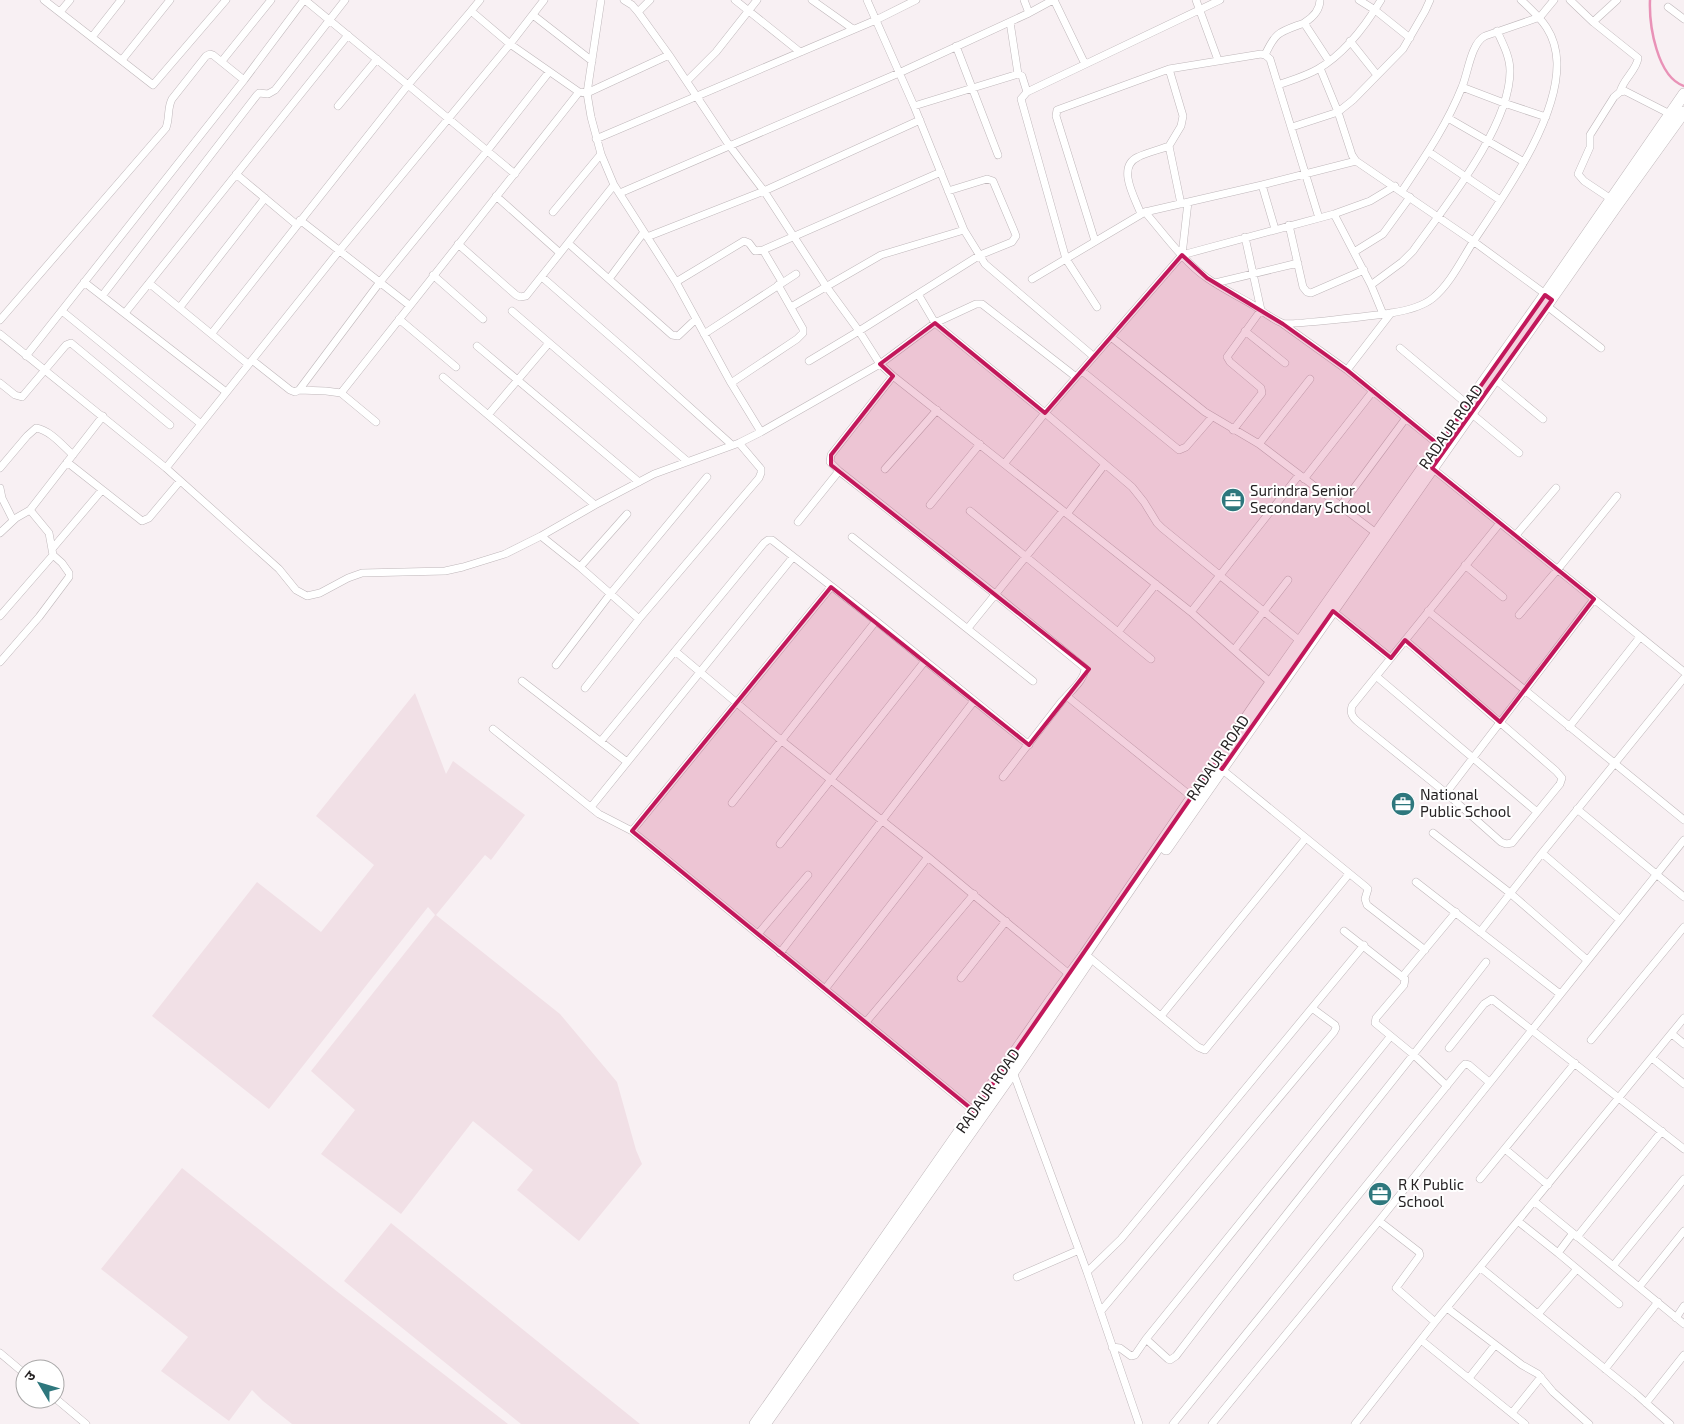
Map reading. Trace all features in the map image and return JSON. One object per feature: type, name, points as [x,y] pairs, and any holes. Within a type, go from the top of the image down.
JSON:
[{"type":"main road","name":"RADAUR ROAD","points":[[765,1424],[1013,1072],[1219,766],[1300,641],[1439,445],[1496,380],[1611,199],[1683,95]]},
{"type":"main road","name":"RADAUR ROAD","points":[[755,1424],[1096,938],[1192,797],[1219,766],[1333,611],[1432,468],[1470,409],[1684,112]]},
{"type":"street","points":[[44,0],[154,85],[226,0]]},
{"type":"street","points":[[60,12],[70,0]]},
{"type":"street","points":[[92,37],[121,0]]},
{"type":"street","points":[[122,60],[170,0]]},
{"type":"street","points":[[222,61],[271,0]]},
{"type":"street","points":[[26,356],[244,80],[304,0],[378,59],[515,174]]},
{"type":"street","points":[[102,296],[257,95],[263,92],[268,94],[275,90],[345,0]]},
{"type":"street","points":[[212,333],[408,84],[480,0]]},
{"type":"street","points":[[166,468],[339,251],[544,0]]},
{"type":"street","points":[[601,0],[587,93],[596,139],[601,154],[614,185],[676,282],[761,432]]},
{"type":"street","points":[[624,0],[638,12],[669,55],[729,145],[764,191],[826,286],[860,331],[880,364],[1191,612],[1271,683]]},
{"type":"street","points":[[638,12],[650,0]]},
{"type":"street","points":[[735,0],[800,52]]},
{"type":"street","points":[[687,82],[716,52],[757,0]]},
{"type":"street","points":[[812,0],[822,3],[853,30]]},
{"type":"street","points":[[867,0],[942,172],[964,230],[985,264],[1093,356]]},
{"type":"street","points":[[596,139],[853,30],[916,0]]},
{"type":"street","points":[[1024,0],[1029,13]]},
{"type":"street","points":[[620,193],[899,73],[1054,0],[1085,64]]},
{"type":"street","points":[[1196,0],[1218,60]]},
{"type":"street","points":[[1097,308],[1066,259],[1021,99],[1027,92],[1220,0]]},
{"type":"street","points":[[1265,55],[1276,35],[1281,31],[1304,23],[1316,13],[1320,0]]},
{"type":"street","points":[[1359,0],[1375,10],[1410,38]]},
{"type":"street","points":[[1278,84],[1320,68],[1329,61],[1350,41],[1381,0]]},
{"type":"street","points":[[1292,127],[1338,112],[1353,100],[1403,48],[1425,12],[1430,0]]},
{"type":"street","points":[[1283,324],[1392,313],[1424,304],[1433,298],[1447,282],[1524,162],[1546,117],[1556,78],[1557,63],[1552,38],[1540,17],[1520,0]]},
{"type":"street","points":[[1004,464],[1045,412],[1182,255],[1334,214],[1398,189],[1429,152],[1448,118],[1462,87],[1478,41],[1497,31],[1540,17],[1554,0]]},
{"type":"street","points":[[1570,0],[1593,22],[1638,58],[1621,86],[1620,92]]},
{"type":"street","points":[[1593,22],[1617,0]]},
{"type":"street","points":[[1668,7],[1684,19]]},
{"type":"street","points":[[471,11],[510,44],[579,92],[587,93],[669,55]]},
{"type":"street","points":[[533,15],[592,61]]},
{"type":"street","points":[[1010,22],[1018,74],[1022,76],[1027,92]]},
{"type":"street","points":[[1304,23],[1329,61]]},
{"type":"street","points":[[1371,285],[1409,256],[1488,140],[1504,104],[1510,79],[1509,64],[1497,31]]},
{"type":"street","points":[[125,313],[348,35]]},
{"type":"street","points":[[1350,41],[1377,75]]},
{"type":"street","points":[[956,46],[998,155]]},
{"type":"street","points":[[0,320],[166,128],[170,117],[169,107],[172,99],[206,56],[213,54],[244,80]]},
{"type":"street","points":[[1095,241],[1056,113],[1060,109],[1169,69],[1218,60],[1265,55],[1270,59],[1319,218]]},
{"type":"street","points":[[338,106],[378,59]]},
{"type":"street","points":[[1320,68],[1338,112],[1352,155],[1356,161],[1474,241],[1548,300],[1601,348]]},
{"type":"street","points":[[1169,69],[1183,116],[1181,126],[1169,146],[1138,157],[1133,160],[1127,170],[1129,183],[1143,213],[1200,273],[1283,324],[1346,370],[1439,445]]},
{"type":"street","points":[[299,390],[380,282],[549,72]]},
{"type":"street","points":[[914,106],[1018,74]]},
{"type":"street","points":[[1462,87],[1504,104],[1546,117]]},
{"type":"street","points":[[1611,199],[1584,181],[1578,174],[1590,147],[1590,135],[1614,97],[1620,92],[1625,91],[1670,114]]},
{"type":"street","points":[[340,393],[579,92]]},
{"type":"street","points":[[1448,118],[1524,162]]},
{"type":"street","points":[[609,279],[646,235],[764,191],[920,120]]},
{"type":"street","points":[[1169,146],[1185,203],[1182,255]]},
{"type":"street","points":[[1429,152],[1500,200]]},
{"type":"street","points":[[553,212],[601,154]]},
{"type":"street","points":[[1032,279],[1143,213],[1356,161]]},
{"type":"street","points":[[676,282],[744,242],[749,243],[756,251],[763,250],[942,172]]},
{"type":"street","points":[[236,174],[265,198],[410,305]]},
{"type":"street","points":[[809,360],[860,331],[980,255],[1012,242],[1016,236],[996,184],[990,179],[948,191]]},
{"type":"street","points":[[458,244],[520,297],[526,296],[614,185]]},
{"type":"street","points":[[1262,185],[1275,229]]},
{"type":"street","points":[[496,196],[560,253]]},
{"type":"street","points":[[1354,252],[1383,234],[1410,197]]},
{"type":"street","points":[[180,307],[265,198]]},
{"type":"street","points":[[1334,214],[1364,270],[1383,314]]},
{"type":"street","points":[[1289,225],[1304,290],[1311,293],[1364,270]]},
{"type":"street","points":[[791,308],[881,255],[964,230]]},
{"type":"street","points":[[1233,430],[1262,393],[1261,388],[1228,360],[1228,354],[1261,310],[1245,237]]},
{"type":"street","points":[[568,243],[672,335],[678,336],[696,319]]},
{"type":"street","points":[[731,382],[801,337],[803,333],[763,250]]},
{"type":"street","points":[[1215,283],[1298,263]]},
{"type":"street","points":[[704,334],[796,274]]},
{"type":"street","points":[[433,275],[483,318]]},
{"type":"street","points":[[542,277],[735,444],[761,469],[762,473],[585,688]]},
{"type":"street","points":[[84,282],[226,392]]},
{"type":"street","points":[[149,283],[250,362],[290,390],[295,392],[299,390],[340,393],[376,422]]},
{"type":"street","points":[[918,294],[935,323],[1045,412],[1105,464],[1138,494],[1157,523],[1300,641]]},
{"type":"street","points":[[0,334],[166,468],[279,569],[296,590],[307,596],[320,593],[348,578],[362,573],[433,572],[463,567],[505,554],[639,482],[761,432],[880,364],[935,323],[976,304],[982,304],[1076,377]]},
{"type":"street","points":[[62,311],[201,424]]},
{"type":"street","points":[[512,311],[687,461]]},
{"type":"street","points":[[1346,370],[1392,313]]},
{"type":"street","points":[[399,319],[456,367]]},
{"type":"street","points":[[1245,331],[1285,363]]},
{"type":"street","points":[[1111,337],[1212,417],[1259,444],[1376,533]]},
{"type":"street","points":[[488,415],[549,342]]},
{"type":"street","points":[[0,383],[15,395],[22,397],[66,345],[71,343],[170,425]]},
{"type":"street","points":[[477,346],[639,482]]},
{"type":"street","points":[[1400,348],[1519,453]]},
{"type":"street","points":[[1082,371],[1179,450],[1186,447],[1212,417]]},
{"type":"street","points":[[893,376],[831,456],[830,462],[1085,668],[1083,677],[1003,778]]},
{"type":"street","points":[[443,377],[595,505]]},
{"type":"street","points":[[1259,444],[1310,379]]},
{"type":"street","points":[[1496,380],[1543,419]]},
{"type":"street","points":[[1191,612],[1373,391]]},
{"type":"street","points":[[885,470],[937,410]]},
{"type":"street","points":[[0,533],[13,520],[30,510],[103,416]]},
{"type":"street","points":[[1340,507],[1406,418]]},
{"type":"street","points":[[0,468],[36,428],[48,433],[73,454]]},
{"type":"street","points":[[930,506],[980,444]]},
{"type":"street","points":[[67,462],[142,521],[146,521],[180,481]]},
{"type":"street","points":[[968,628],[1026,556],[1065,513],[1105,464]]},
{"type":"street","points":[[1432,468],[1684,672]]},
{"type":"street","points":[[798,522],[839,471]]},
{"type":"street","points":[[556,665],[611,593],[707,477]]},
{"type":"street","points":[[0,488],[2,498],[13,520]]},
{"type":"street","points":[[1516,535],[1556,488]]},
{"type":"street","points":[[0,616],[102,490]]},
{"type":"street","points":[[1519,615],[1616,496]]},
{"type":"street","points":[[0,662],[70,577],[69,572],[53,552],[49,533],[30,510]]},
{"type":"street","points":[[970,511],[1150,659]]},
{"type":"street","points":[[580,568],[628,514]]},
{"type":"street","points":[[1405,640],[1562,778],[1560,784],[1512,843],[1504,843],[1351,715],[1352,706],[1390,658],[1500,522]]},
{"type":"street","points":[[541,536],[640,619]]},
{"type":"street","points":[[852,537],[1033,681]]},
{"type":"street","points":[[601,741],[768,540],[772,540],[876,621],[1028,745]]},
{"type":"street","points":[[591,808],[793,557]]},
{"type":"street","points":[[1465,565],[1504,597]]},
{"type":"street","points":[[1234,650],[1288,580]]},
{"type":"street","points":[[1118,632],[1156,584]]},
{"type":"street","points":[[632,832],[830,587]]},
{"type":"street","points":[[1446,793],[1525,692],[1594,599]]},
{"type":"street","points":[[1333,611],[1390,658]]},
{"type":"street","points":[[1428,611],[1684,820]]},
{"type":"street","points":[[732,803],[876,621]]},
{"type":"street","points":[[1569,727],[1640,637]]},
{"type":"street","points":[[675,651],[700,674],[974,894],[1069,974]]},
{"type":"street","points":[[780,844],[925,661]]},
{"type":"street","points":[[1376,676],[1537,812]]},
{"type":"street","points":[[1480,932],[1684,678]]},
{"type":"street","points":[[522,681],[627,762]]},
{"type":"street","points":[[1065,698],[1074,701],[1192,797]]},
{"type":"street","points":[[780,952],[974,701]]},
{"type":"street","points":[[493,729],[591,808],[632,832],[974,1111]]},
{"type":"street","points":[[1219,766],[1368,890],[1365,899],[1367,905],[1425,950]]},
{"type":"street","points":[[1577,809],[1684,897]]},
{"type":"street","points":[[1433,833],[1510,893],[1587,960]]},
{"type":"street","points":[[1161,1016],[1306,838]]},
{"type":"street","points":[[1212,1424],[1379,1220],[1684,840]]},
{"type":"street","points":[[1542,853],[1620,920]]},
{"type":"street","points":[[825,989],[928,857]]},
{"type":"street","points":[[1090,958],[1198,1047],[1205,1050],[1349,874]]},
{"type":"street","points":[[758,934],[808,875]]},
{"type":"street","points":[[1416,882],[1560,994]]},
{"type":"street","points":[[866,1022],[974,894]]},
{"type":"street","points":[[1402,977],[1456,912]]},
{"type":"street","points":[[961,978],[1006,921]]},
{"type":"street","points":[[1591,1040],[1684,927]]},
{"type":"street","points":[[1344,930],[1406,979],[1404,985],[1374,1021],[1390,1037],[1414,1055],[1446,1086]]},
{"type":"street","points":[[1087,1272],[1121,1239],[1364,946]]},
{"type":"street","points":[[1146,1339],[1168,1359],[1170,1360],[1176,1356],[1236,1276],[1414,1055],[1486,962]]},
{"type":"street","points":[[1449,1048],[1489,999],[1492,999],[1684,1148]]},
{"type":"street","points":[[1101,1311],[1334,1032],[1335,1026],[1312,1008]]},
{"type":"street","points":[[1355,1424],[1435,1322],[1620,1099],[1684,1018]]},
{"type":"street","points":[[1672,1034],[1684,1044]]},
{"type":"street","points":[[1112,1347],[1120,1348],[1132,1356],[1135,1354],[1390,1037]]},
{"type":"street","points":[[1652,1058],[1684,1084]]},
{"type":"street","points":[[1480,1179],[1575,1063]]},
{"type":"street","points":[[1172,1424],[1446,1086],[1466,1064],[1489,1082]]},
{"type":"street","points":[[1013,1072],[1101,1311],[1139,1424]]},
{"type":"street","points":[[1558,1253],[1662,1131]]},
{"type":"street","points":[[1505,1149],[1548,1185]]},
{"type":"street","points":[[1614,1266],[1684,1180]]},
{"type":"street","points":[[1535,1202],[1684,1324]]},
{"type":"street","points":[[1379,1220],[1419,1252],[1420,1255],[1396,1288],[1435,1322]]},
{"type":"street","points":[[1519,1222],[1619,1304]]},
{"type":"street","points":[[1639,1287],[1684,1231]]},
{"type":"street","points":[[1017,1277],[1079,1250]]},
{"type":"street","points":[[1481,1268],[1538,1313],[1670,1424]]},
{"type":"street","points":[[1538,1313],[1577,1269]]},
{"type":"street","points":[[1605,1369],[1658,1302]]},
{"type":"street","points":[[1676,1318],[1684,1306]]},
{"type":"street","points":[[1447,1308],[1522,1366],[1534,1371],[1553,1392],[1589,1424]]},
{"type":"street","points":[[1421,1340],[1525,1424]]},
{"type":"street","points":[[1469,1378],[1495,1345]]},
{"type":"street","points":[[0,1354],[15,1366]]},
{"type":"street","points":[[1646,1403],[1684,1355]]},
{"type":"street","points":[[1512,1413],[1541,1377]]},
{"type":"street","points":[[65,1406],[86,1424]]},
{"type":"highlighted area","points":[[1182,255],[1207,278],[1283,324],[1347,370],[1439,445],[1545,295],[1552,300],[1432,468],[1594,599],[1500,722],[1405,640],[1391,658],[1333,611],[1222,769],[1215,763],[974,1111],[632,831],[831,587],[1029,745],[1089,669],[831,465],[831,455],[893,376],[880,364],[935,323],[1045,413]]},
{"type":"shaded area","points":[[415,693],[446,774],[453,761],[525,815],[491,860],[485,855],[436,915],[560,1014],[617,1082],[636,1150],[642,1164],[579,1241],[517,1190],[533,1170],[473,1121],[401,1214],[321,1154],[355,1110],[311,1071],[435,915],[428,907],[269,1109],[152,1016],[257,882],[321,932],[374,865],[316,816]]},
{"type":"shaded area","points":[[182,1168],[508,1424],[292,1424],[252,1390],[229,1421],[161,1371],[188,1337],[101,1269]]},
{"type":"shaded area","points":[[391,1223],[640,1424],[521,1424],[344,1281]]},
{"type":"waterway","points":[[1650,0],[1651,23],[1656,49],[1667,72],[1675,81],[1684,86]]},
{"type":"place","name":"Surindra Senior Secondary School","points":[[1233,500]]},
{"type":"place","name":"National Public School","points":[[1403,804]]},
{"type":"place","name":"R K Public School","points":[[1380,1194]]}]
